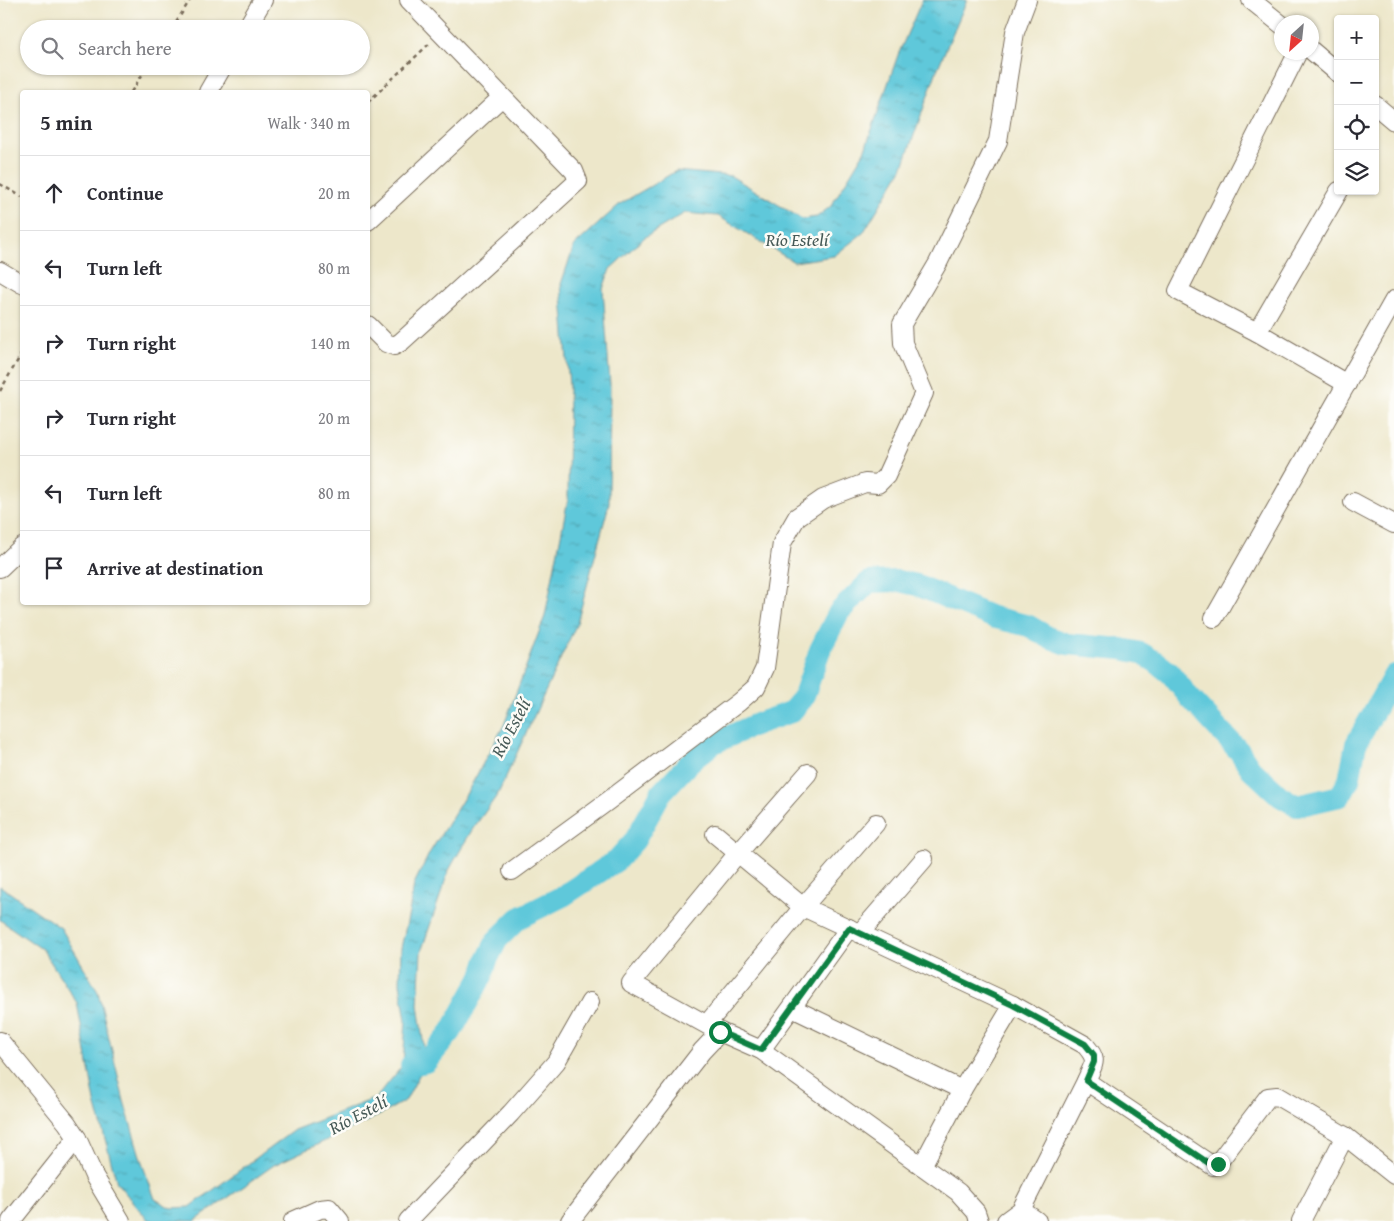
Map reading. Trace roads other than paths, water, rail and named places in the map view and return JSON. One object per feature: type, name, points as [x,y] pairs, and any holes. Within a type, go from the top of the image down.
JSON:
[{"type":"street","points":[[251,20],[262,0]]},
{"type":"street","points":[[370,327],[386,343],[394,346],[401,342],[578,181],[574,171],[409,0]]},
{"type":"street","points":[[512,871],[693,737],[756,687],[765,668],[782,543],[797,517],[823,499],[865,483],[878,484],[886,476],[924,393],[903,343],[902,324],[938,263],[998,141],[1015,32],[1027,0]]},
{"type":"street","points":[[1251,0],[1274,19]]},
{"type":"street","points":[[1319,57],[1334,70]]},
{"type":"street","points":[[1294,60],[1178,291],[1257,332],[1347,384]]},
{"type":"street","points":[[209,90],[218,75]]},
{"type":"street","points":[[370,219],[502,97]]},
{"type":"street","points":[[1379,108],[1394,120]]},
{"type":"street","points":[[1257,332],[1337,195]]},
{"type":"street","points":[[0,271],[20,283]]},
{"type":"street","points":[[1214,618],[1394,300]]},
{"type":"street","points":[[1353,502],[1394,524]]},
{"type":"street","points":[[0,568],[20,549]]},
{"type":"street","points":[[808,773],[738,853],[631,983],[713,1028],[761,1050],[958,1192],[976,1212],[979,1221]]},
{"type":"street","points":[[570,1221],[702,1050],[713,1028],[804,907],[876,823]]},
{"type":"street","points":[[714,834],[804,907],[1013,1005],[1085,1044],[1094,1055],[1094,1062],[1086,1081],[1021,1210],[1006,1221]]},
{"type":"street","points":[[761,1050],[854,931],[924,859]]},
{"type":"street","points":[[408,1221],[511,1113],[556,1062],[590,1002]]},
{"type":"street","points":[[922,1166],[962,1090],[1013,1005]]},
{"type":"street","points":[[792,1008],[962,1090]]},
{"type":"street","points":[[0,1041],[67,1123],[77,1138],[94,1176],[121,1221]]},
{"type":"street","points":[[1086,1081],[1213,1166],[1218,1164],[1268,1097],[1277,1096],[1345,1136],[1394,1175]]},
{"type":"street","points":[[1301,1221],[1345,1136]]},
{"type":"street","points":[[10,1221],[77,1138]]},
{"type":"street","points":[[293,1221],[320,1209],[329,1208],[340,1221]]},
{"type":"street","points":[[1021,1210],[1037,1221]]},
{"type":"water","name":"Río Estelí","points":[[922,0],[967,0],[937,70],[902,169],[863,233],[834,256],[794,262],[718,216],[685,213],[645,237],[610,269],[603,289],[610,384],[609,504],[577,623],[498,794],[472,830],[449,870],[421,952],[418,1005],[426,1062],[406,1100],[380,1115],[274,1165],[195,1221],[154,1221],[147,1219],[117,1183],[95,1102],[77,1003],[43,950],[0,920],[0,886],[61,928],[98,992],[124,1101],[142,1163],[155,1199],[171,1208],[190,1207],[294,1130],[376,1098],[403,1065],[406,1020],[400,984],[401,948],[414,884],[430,852],[468,791],[504,725],[545,616],[568,499],[569,385],[561,284],[574,246],[620,204],[676,171],[731,176],[802,219],[817,217],[831,206],[864,152],[898,55]]},
{"type":"waterway","points":[[411,1065],[426,1062],[451,1032],[482,976],[487,960],[497,940],[519,918],[563,896],[616,861],[635,840],[661,793],[690,762],[714,743],[759,723],[791,712],[803,698],[820,650],[839,612],[869,582],[898,581],[917,585],[992,617],[1029,626],[1048,637],[1067,644],[1122,649],[1141,653],[1170,673],[1190,698],[1239,751],[1251,769],[1280,796],[1297,806],[1340,796],[1349,780],[1356,744],[1394,675]]}]
